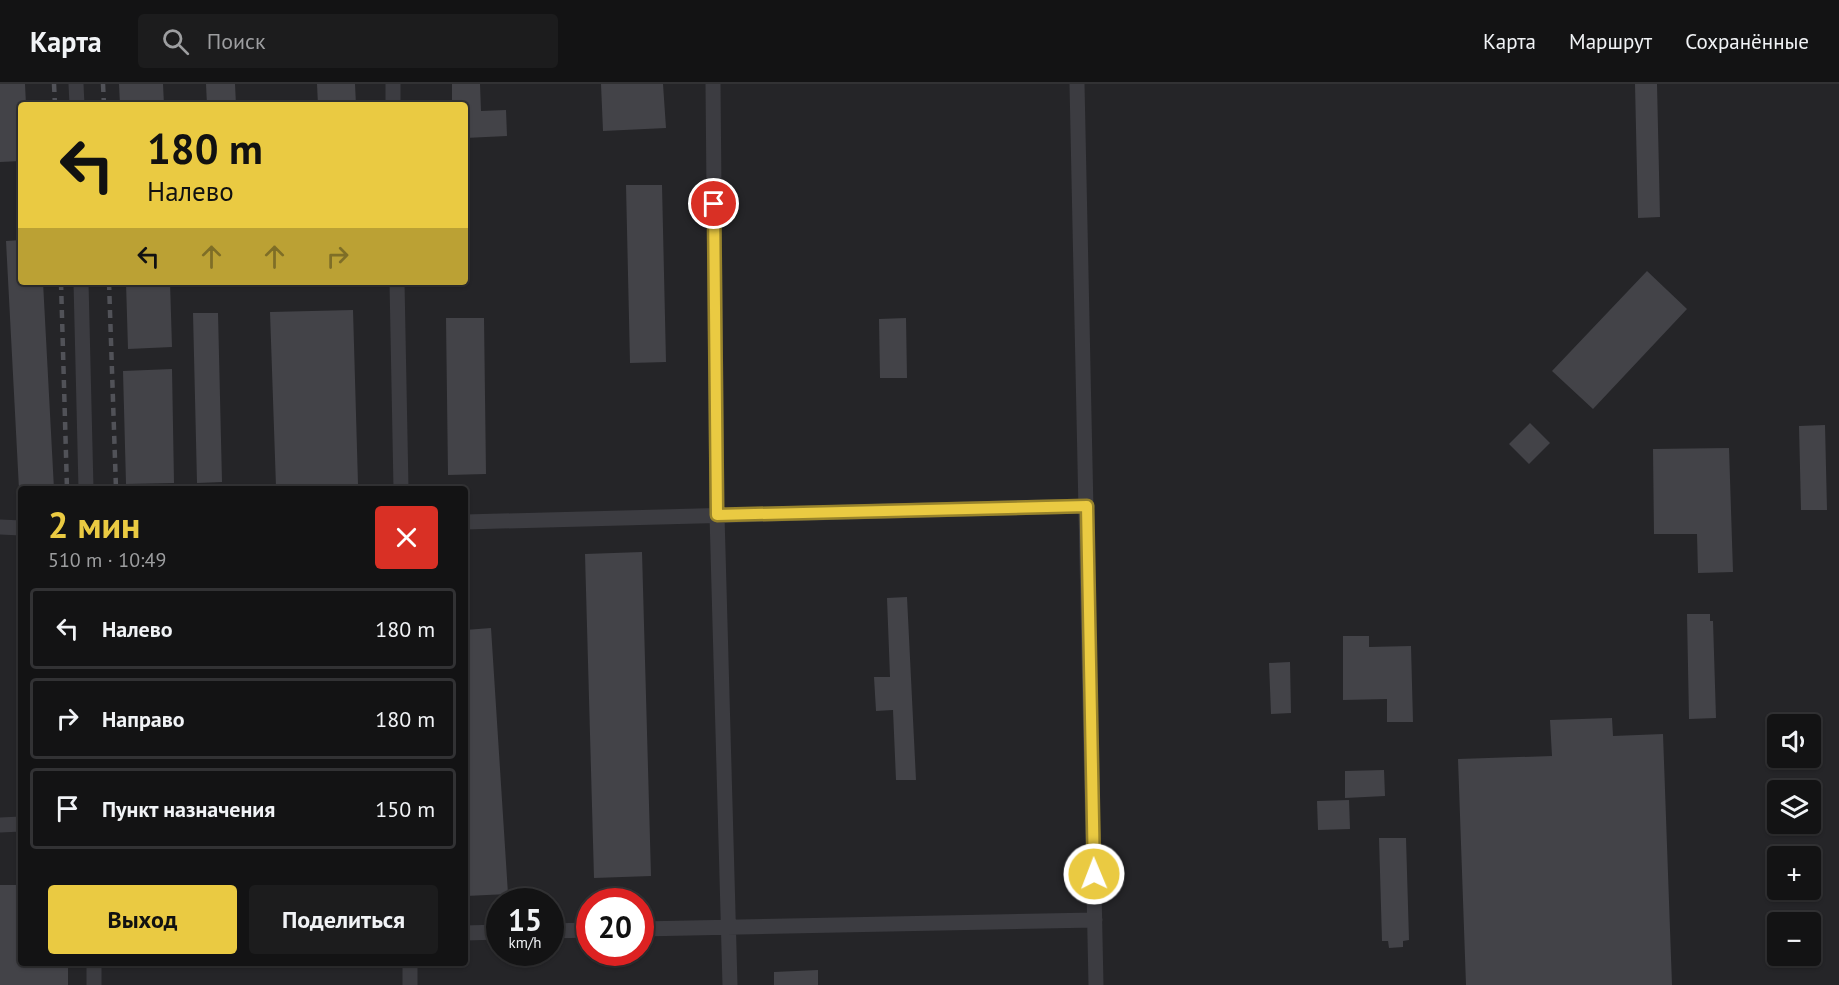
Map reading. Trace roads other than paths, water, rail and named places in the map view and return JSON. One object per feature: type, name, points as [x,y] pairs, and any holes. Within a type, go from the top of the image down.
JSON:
[{"type":"lane","points":[[76,84],[77,102]]},
{"type":"lane","points":[[393,84],[393,102]]},
{"type":"lane","points":[[713,84],[717,515],[730,985]]},
{"type":"lane","points":[[1077,84],[1096,985]]},
{"type":"lane","points":[[81,285],[86,486]]},
{"type":"lane","points":[[397,285],[401,486]]},
{"type":"lane","points":[[468,522],[1087,506]]},
{"type":"lane","points":[[0,527],[18,528]]},
{"type":"lane","points":[[0,825],[18,824]]},
{"type":"lane","points":[[654,929],[1095,920]]},
{"type":"lane","points":[[468,933],[486,932]]},
{"type":"lane","points":[[94,966],[94,985]]},
{"type":"lane","points":[[410,966],[410,985]]},
{"type":"railway","points":[[54,84],[55,102]]},
{"type":"railway","points":[[103,84],[104,102]]},
{"type":"railway","points":[[61,285],[67,486]]},
{"type":"railway","points":[[109,285],[116,486]]}]
